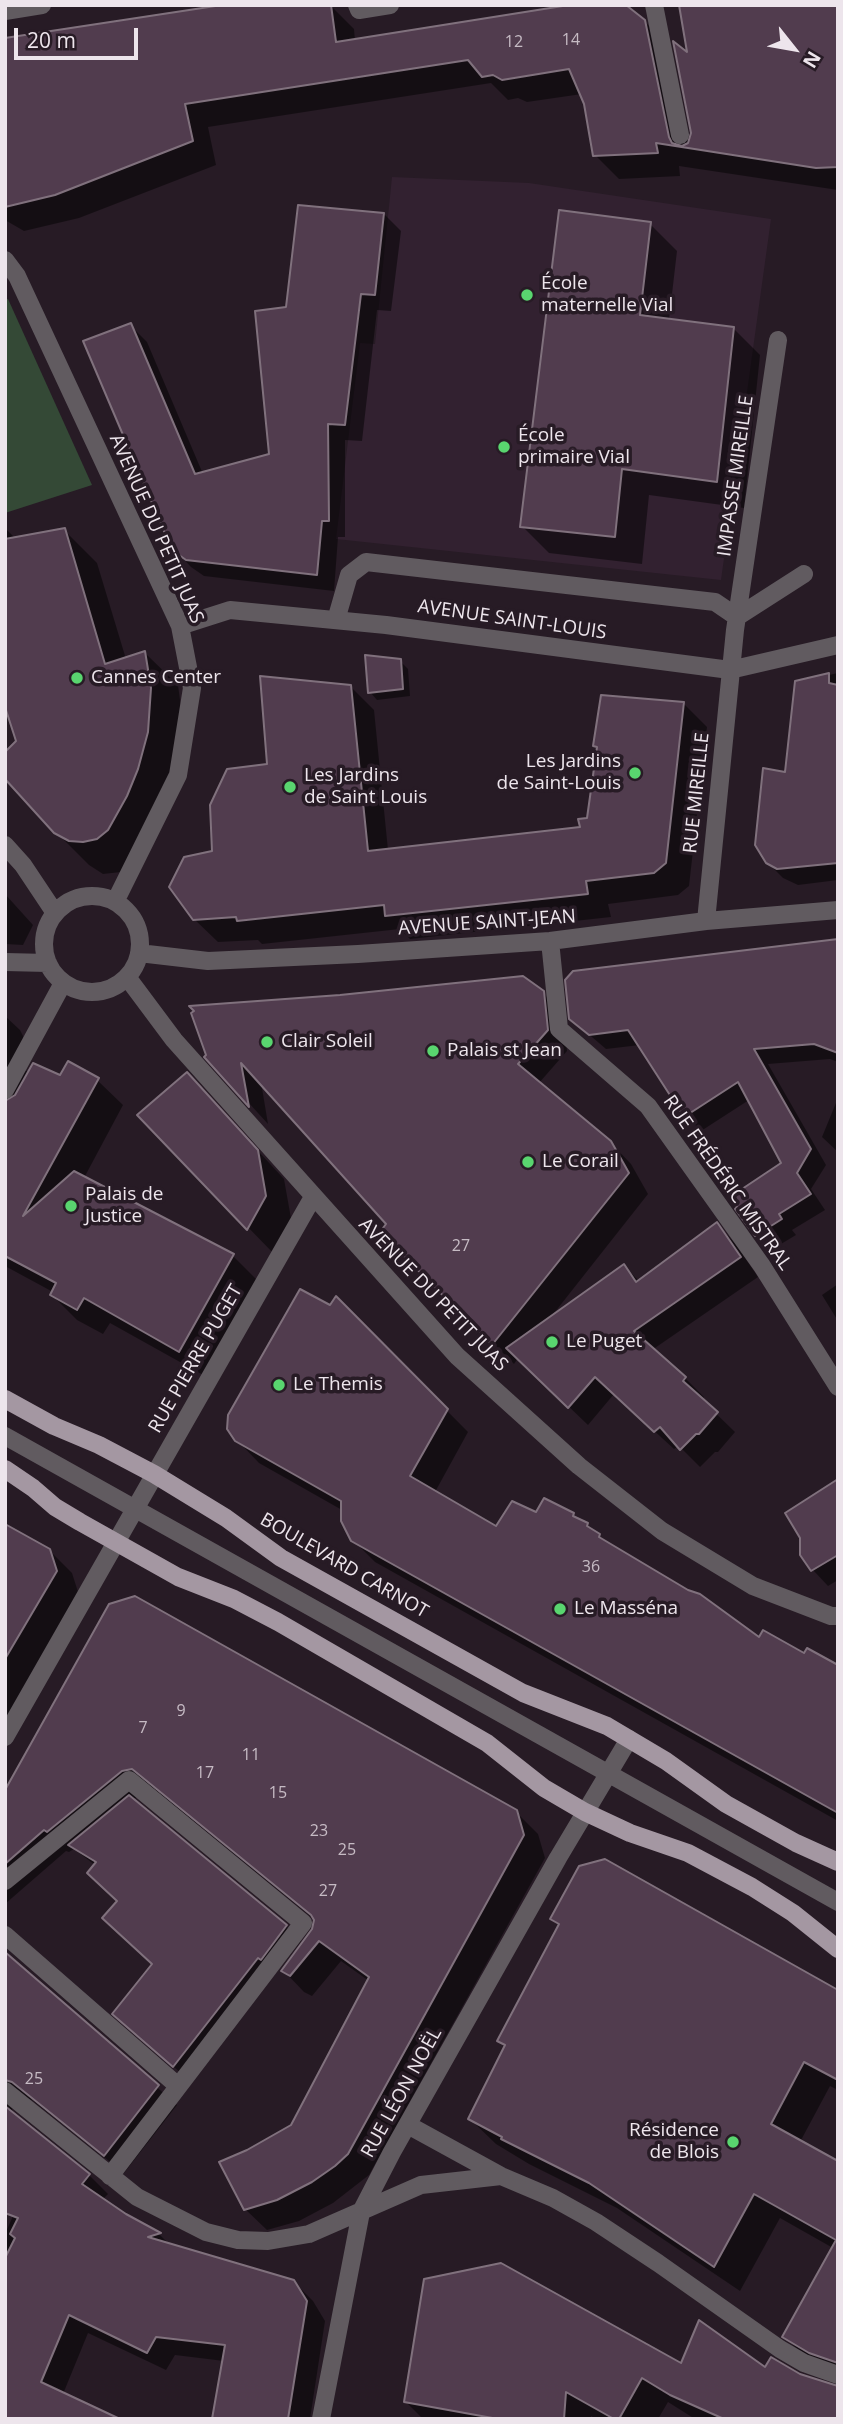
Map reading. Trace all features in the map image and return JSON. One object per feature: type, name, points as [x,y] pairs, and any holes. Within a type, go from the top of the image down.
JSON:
[{"type":"main road","name":"BOULEVARD CARNOT","points":[[5,1399],[154,1474],[226,1518],[293,1564],[523,1693],[591,1718],[666,1761],[726,1804],[796,1843],[838,1862]]},
{"type":"main road","points":[[5,1469],[55,1507],[116,1542],[178,1577],[234,1599],[486,1743],[544,1788],[585,1812],[630,1833],[688,1853],[718,1868],[793,1913],[838,1949]]},
{"type":"street","points":[[5,11],[42,5]]},
{"type":"street","points":[[357,5],[359,10],[390,5]]},
{"type":"street","points":[[654,5],[680,135]]},
{"type":"street","name":"AVENUE DU PETIT JUAS","points":[[5,260],[18,276],[180,626],[192,688],[178,775],[115,902]]},
{"type":"street","name":"IMPASSE MIREILLE","points":[[730,670],[778,340]]},
{"type":"street","points":[[336,620],[349,575],[366,562],[715,602],[737,617],[804,574]]},
{"type":"street","name":"AVENUE SAINT-LOUIS","points":[[180,626],[230,610],[336,620],[730,670],[838,645]]},
{"type":"street","name":"RUE MIREILLE","points":[[706,920],[730,670]]},
{"type":"street","points":[[5,845],[23,865],[55,914]]},
{"type":"street","points":[[83,897],[100,897],[115,902],[136,924],[139,938],[139,953],[127,977],[103,991],[90,992],[63,983],[48,963],[44,950],[45,937],[55,914],[68,903],[83,897]]},
{"type":"street","name":"AVENUE SAINT-JEAN","points":[[139,953],[208,961],[550,941],[706,920],[838,910]]},
{"type":"street","name":"RUE FRÉDÉRIC MISTRAL","points":[[550,941],[559,1029],[648,1106],[762,1266],[838,1387]]},
{"type":"street","points":[[5,962],[48,963]]},
{"type":"street","name":"AVENUE DU PETIT JUAS","points":[[127,977],[174,1040],[457,1356],[579,1466],[662,1531],[753,1586],[831,1616],[838,1616]]},
{"type":"street","points":[[5,1090],[63,983]]},
{"type":"street","name":"RUE PIERRE PUGET","points":[[5,1737],[313,1197]]},
{"type":"street","points":[[5,1436],[838,1902]]},
{"type":"street","points":[[585,1812],[629,1739]]},
{"type":"street","points":[[5,1881],[129,1780],[303,1923],[110,2176]]},
{"type":"street","name":"RUE LÉON NOËL","points":[[321,2419],[361,2212],[585,1812]]},
{"type":"street","points":[[5,1935],[178,2086]]},
{"type":"street","points":[[5,2091],[137,2197],[206,2232],[238,2240],[268,2241],[309,2234],[421,2185],[501,2176]]},
{"type":"street","points":[[408,2124],[501,2176],[553,2198],[596,2222],[780,2349],[804,2363],[838,2375]]},
{"type":"shaded area","points":[[392,177],[529,183],[771,219],[721,580],[336,539],[360,343],[375,344]]},
{"type":"green space","points":[[8,299],[92,485],[5,513],[5,300]]},
{"type":"building","points":[[222,5],[331,5],[336,42],[569,5],[626,5],[645,20],[669,137],[672,143],[682,146],[688,143],[691,133],[673,41],[687,52],[679,5],[838,5],[838,167],[816,168],[656,143],[658,153],[593,156],[584,104],[569,69],[502,80],[493,75],[482,77],[468,60],[185,104],[193,141],[55,195],[5,207],[5,38]]},
{"type":"building","points":[[298,205],[384,213],[375,295],[361,294],[345,425],[328,424],[329,521],[322,521],[317,575],[186,560],[172,550],[83,341],[131,323],[195,474],[269,454],[255,311],[286,307]]},
{"type":"building","points":[[559,210],[651,222],[640,315],[734,327],[717,482],[622,469],[615,537],[520,527]]},
{"type":"building","name":"Cannes Center","points":[[65,528],[105,664],[145,651],[151,688],[148,732],[127,796],[108,830],[97,839],[83,842],[69,841],[54,833],[5,779],[5,752],[16,741],[5,707],[5,539]]},
{"type":"building","points":[[365,655],[401,659],[403,689],[368,693]]},
{"type":"building","points":[[829,673],[829,683],[838,685],[838,863],[777,869],[766,863],[755,845],[763,768],[785,772],[795,681]]},
{"type":"building","points":[[260,676],[351,685],[368,851],[580,827],[578,819],[587,818],[597,747],[593,746],[601,695],[684,702],[666,863],[654,873],[586,881],[588,894],[385,916],[384,905],[237,921],[236,917],[193,920],[169,887],[184,857],[212,851],[210,805],[227,769],[267,764]]},
{"type":"building","points":[[838,939],[838,1053],[814,1044],[754,1049],[811,1149],[797,1173],[811,1194],[779,1214],[782,1219],[755,1236],[735,1209],[737,1207],[730,1197],[781,1163],[738,1082],[684,1117],[628,1030],[589,1035],[569,1019],[565,980],[573,971]]},
{"type":"building","points":[[523,976],[544,991],[548,1030],[518,1064],[611,1141],[629,1173],[492,1345],[380,1232],[386,1224],[241,1063],[249,1107],[204,1057],[206,1055],[191,1013],[194,1011],[189,1006],[340,995]]},
{"type":"building","name":"Palais de Justice","points":[[68,1061],[99,1078],[23,1216],[74,1171],[234,1254],[179,1352],[84,1298],[77,1310],[50,1295],[56,1283],[5,1256],[5,1101],[15,1095],[33,1063],[60,1075]]},
{"type":"building","points":[[187,1072],[258,1150],[266,1196],[247,1230],[137,1115]]},
{"type":"building","points":[[717,1222],[741,1257],[634,1331],[686,1377],[683,1381],[718,1412],[699,1434],[680,1450],[660,1427],[654,1432],[595,1377],[568,1408],[506,1348],[624,1264],[636,1282]]},
{"type":"building","points":[[300,1289],[330,1305],[336,1296],[448,1409],[410,1476],[496,1526],[512,1501],[536,1512],[544,1498],[574,1513],[573,1516],[588,1523],[587,1526],[600,1534],[599,1537],[688,1590],[700,1594],[759,1637],[763,1630],[804,1653],[807,1648],[838,1665],[838,1813],[351,1541],[341,1521],[341,1501],[235,1441],[227,1429],[228,1415]]},
{"type":"building","points":[[838,1479],[838,1555],[811,1571],[800,1555],[800,1538],[785,1513]]},
{"type":"building","points":[[5,1524],[50,1549],[57,1571],[5,1659]]},
{"type":"building","points":[[135,1596],[517,1810],[524,1835],[348,2154],[312,2182],[277,2200],[244,2210],[219,2162],[247,2150],[291,2125],[369,1977],[319,1941],[290,1976],[281,1971],[312,1929],[314,1920],[311,1915],[132,1769],[122,1771],[47,1832],[44,1830],[5,1864],[5,1790],[109,1604]]},
{"type":"building","points":[[129,1795],[287,1925],[173,2067],[112,2014],[152,1964],[102,1918],[117,1901],[87,1873],[96,1862],[68,1845]]},
{"type":"building","points":[[605,1859],[838,1990],[838,2080],[804,2062],[771,2124],[838,2161],[838,2363],[809,2353],[782,2337],[836,2240],[754,2194],[714,2267],[589,2183],[501,2139],[502,2137],[468,2119],[505,2045],[497,2041],[559,1924],[550,1919],[579,1866]]},
{"type":"building","points":[[5,1952],[159,2085],[104,2156],[12,2082],[5,2080]]},
{"type":"building","points":[[5,2106],[90,2174],[82,2184],[126,2214],[161,2233],[148,2237],[294,2280],[307,2301],[288,2419],[212,2419],[225,2345],[156,2337],[147,2353],[69,2315],[41,2382],[120,2419],[5,2419],[5,2258],[15,2238],[10,2234],[18,2218],[5,2213]]},
{"type":"building","points":[[501,2263],[681,2363],[699,2320],[765,2367],[771,2357],[800,2374],[838,2386],[838,2419],[724,2419],[670,2395],[642,2378],[619,2419],[614,2419],[566,2392],[564,2419],[498,2419],[404,2402],[424,2279]]},
{"type":"place","name":"École maternelle Vial","points":[[527,295]]},
{"type":"place","name":"École primaire Vial","points":[[504,447]]},
{"type":"place","name":"Cannes Center","points":[[77,678]]},
{"type":"place","name":"Les Jardins de Saint-Louis","points":[[635,773]]},
{"type":"place","name":"Les Jardins de Saint Louis","points":[[290,787]]},
{"type":"place","name":"Clair Soleil","points":[[267,1042]]},
{"type":"place","name":"Palais st Jean","points":[[433,1051]]},
{"type":"place","name":"Le Corail","points":[[528,1162]]},
{"type":"place","name":"Palais de Justice","points":[[71,1206]]},
{"type":"place","name":"Le Puget","points":[[552,1342]]},
{"type":"place","name":"Le Themis","points":[[279,1385]]},
{"type":"place","name":"Le Masséna","points":[[560,1609]]},
{"type":"place","name":"Résidence de Blois","points":[[733,2142]]}]
